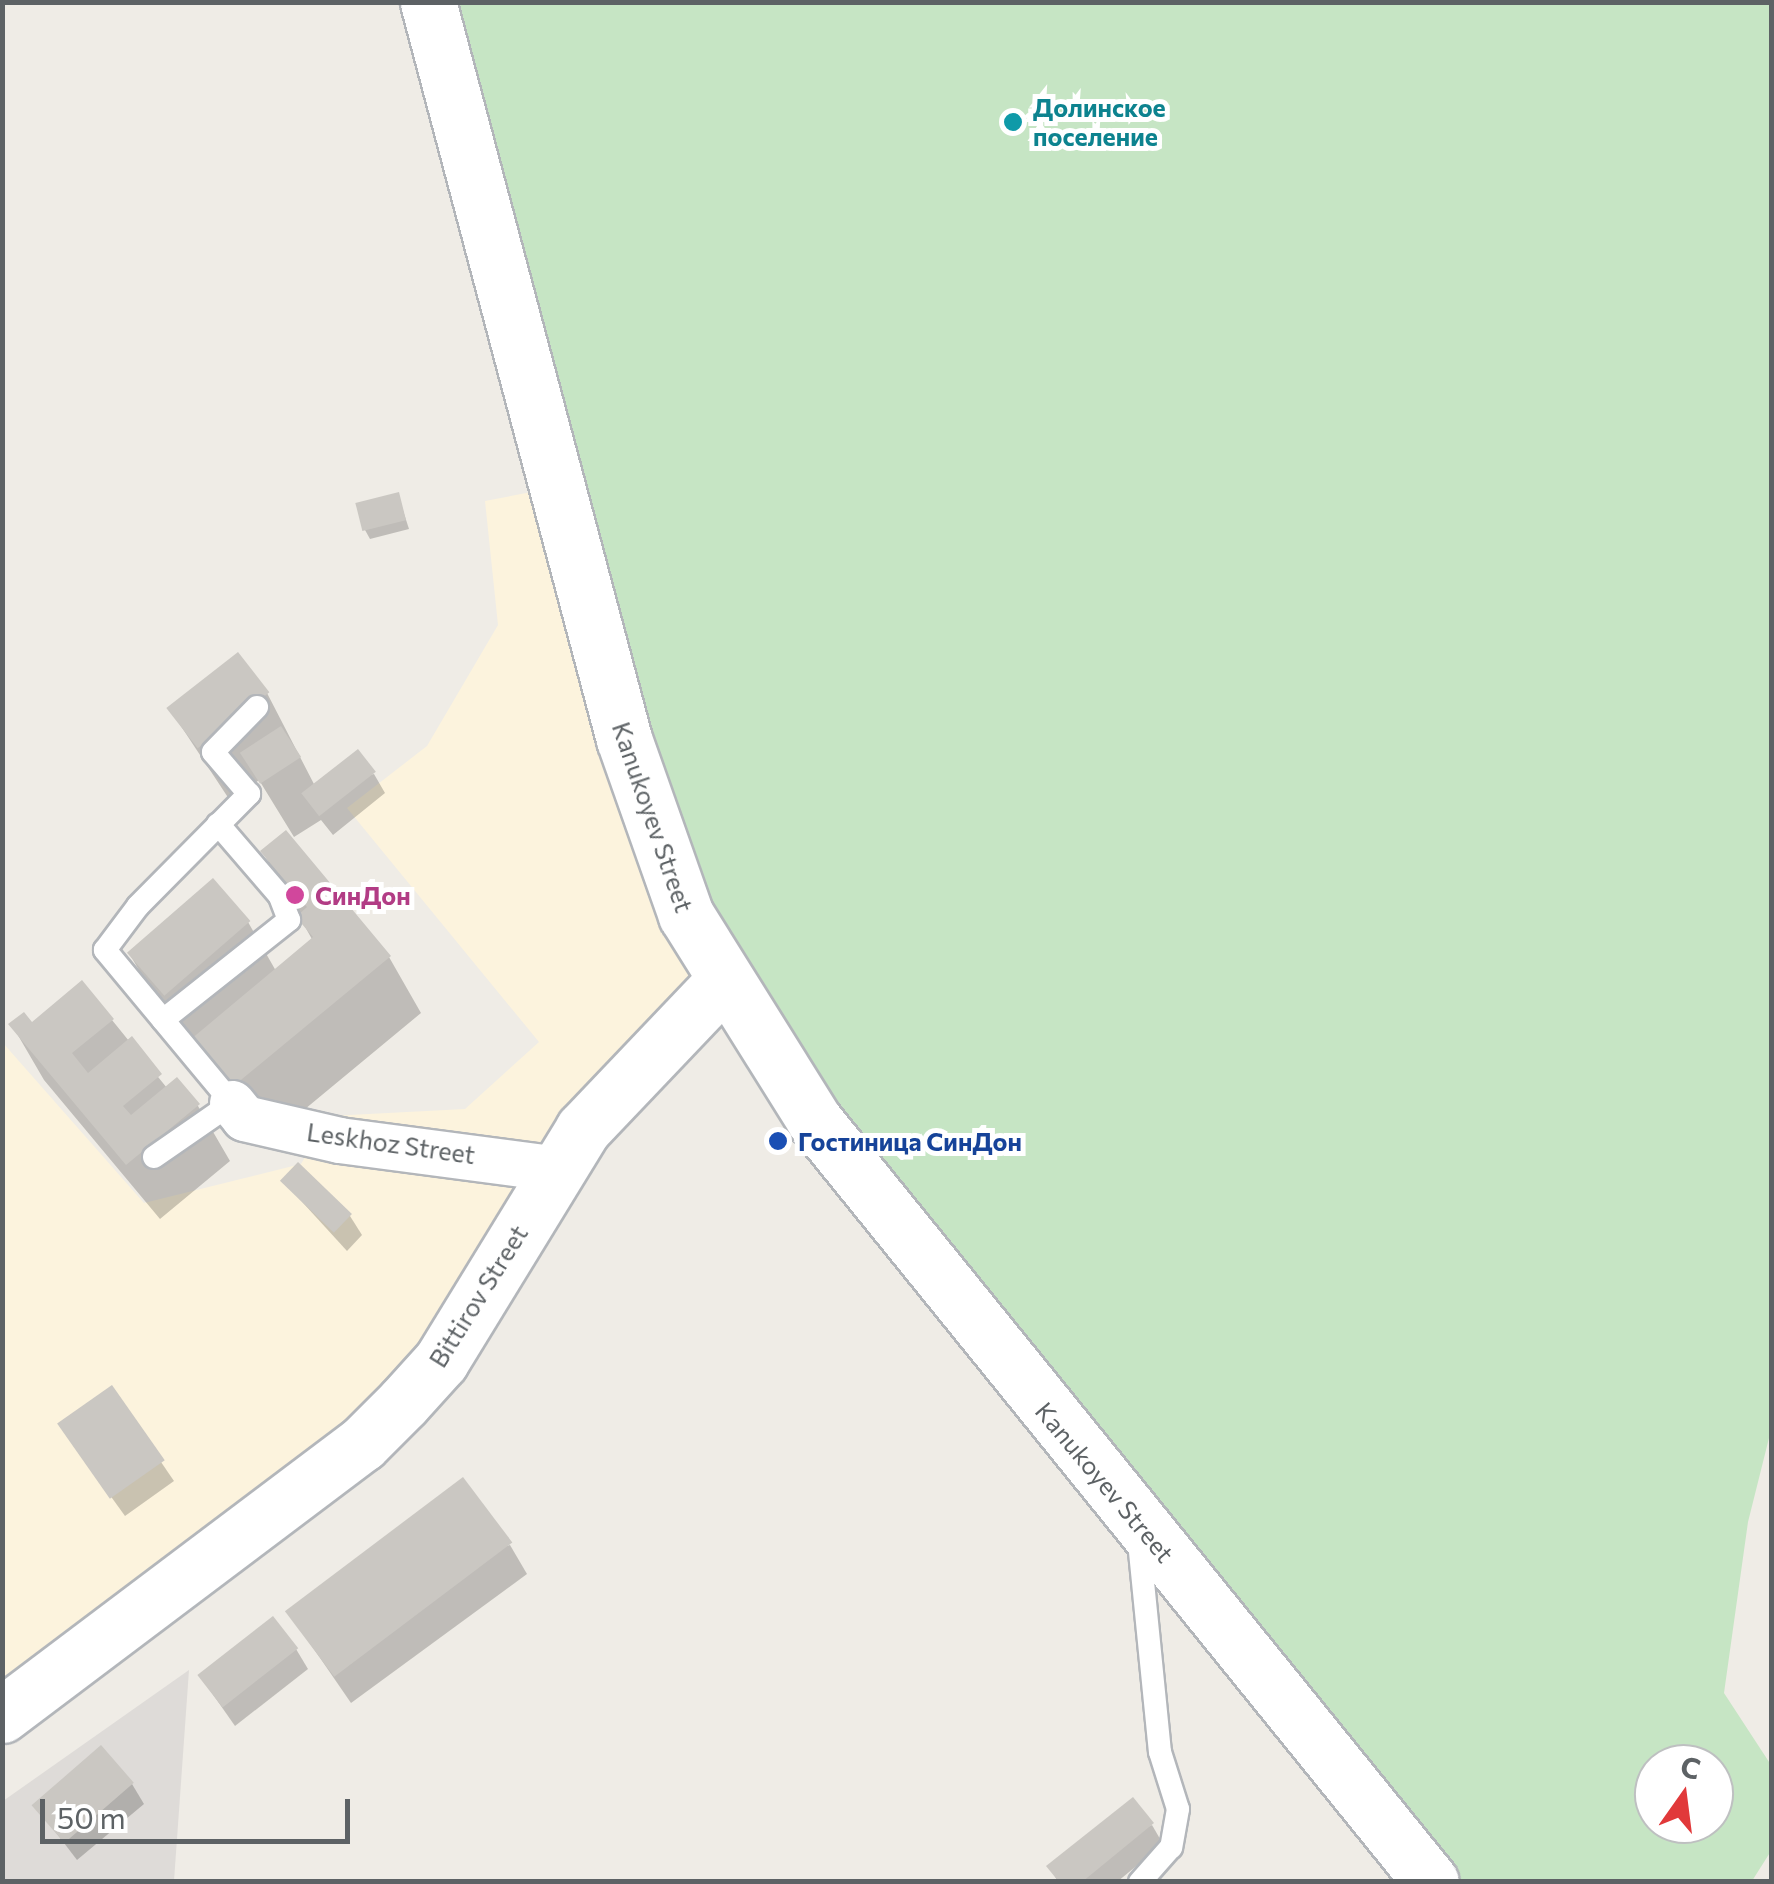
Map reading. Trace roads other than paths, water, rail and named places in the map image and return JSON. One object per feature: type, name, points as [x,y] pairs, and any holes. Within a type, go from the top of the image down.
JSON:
[{"type":"street","name":"Kanukoyev Street","points":[[428,2],[624,740],[661,856],[722,984],[814,1120],[1432,1882]]},
{"type":"street","name":"Bittirov Street","points":[[2,1715],[362,1444],[441,1361],[558,1169],[616,1090],[722,984]]},
{"type":"street","name":"Leskhoz Street","points":[[232,1103],[244,1118],[339,1140],[558,1169]]},
{"type":"lane","points":[[154,1157],[232,1103],[105,950],[248,794],[213,752],[257,707]]},
{"type":"lane","points":[[164,1020],[289,920],[280,896],[218,824]]},
{"type":"lane","points":[[1134,1514],[1157,1734],[1178,1809],[1172,1846],[1140,1882]]},
{"type":"place","name":"Долинское поселение","points":[[1013,122]]},
{"type":"place","name":"СинДон","points":[[295,895]]},
{"type":"place","name":"Гостиница СинДон","points":[[778,1141]]}]
